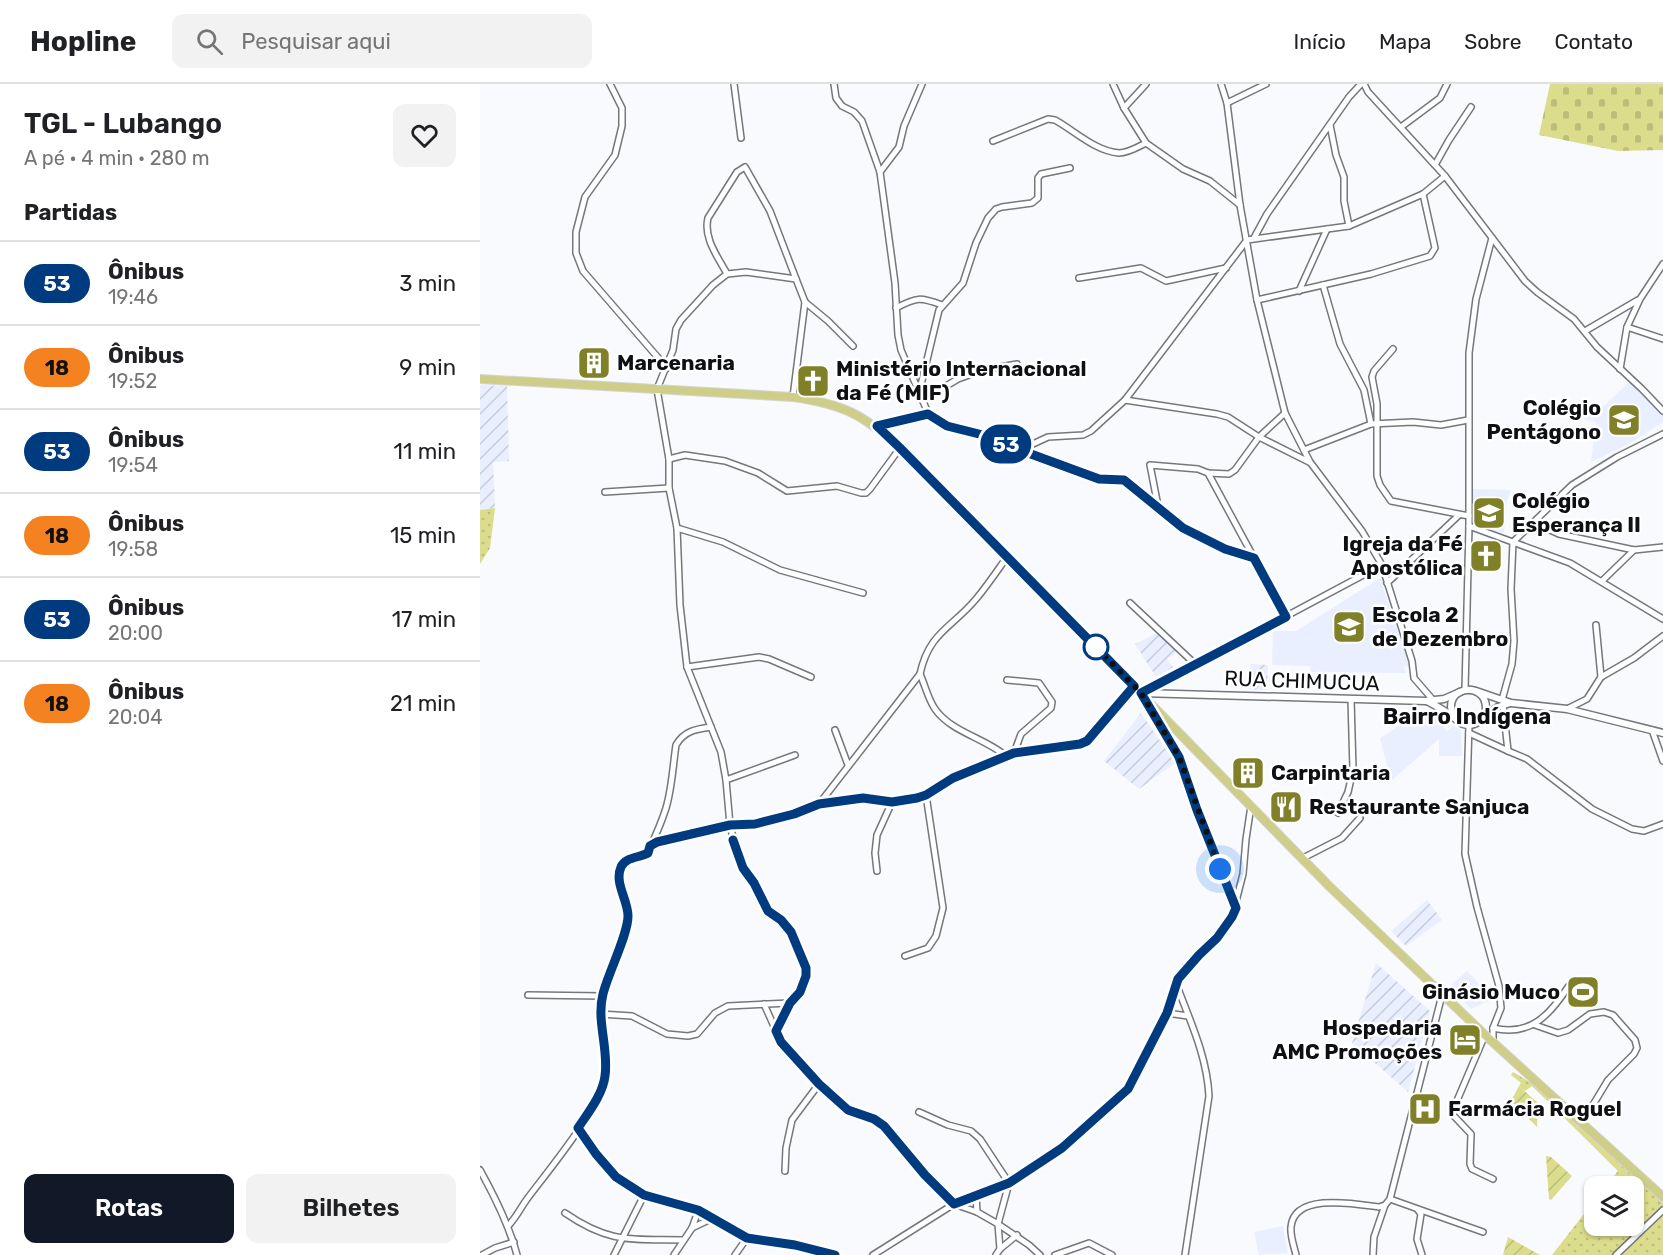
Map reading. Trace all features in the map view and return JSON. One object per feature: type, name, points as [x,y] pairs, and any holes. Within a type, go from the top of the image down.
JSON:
[{"type":"main road","points":[[480,379],[793,397],[816,400],[842,408],[877,426],[1251,806],[1442,995],[1663,1197]]},
{"type":"street","points":[[610,84],[622,108],[619,144],[615,155],[585,197],[576,232],[576,253],[583,271],[667,368]]},
{"type":"street","points":[[734,84],[741,138]]},
{"type":"street","points":[[834,84],[836,98],[842,106],[854,111],[862,121],[880,172],[895,283],[901,350],[928,414],[947,426],[991,437],[1099,479],[1124,480],[1183,528],[1225,549],[1254,558]]},
{"type":"street","points":[[880,172],[899,147],[904,126],[922,84]]},
{"type":"street","points":[[1113,84],[1124,108],[1146,143],[1183,169],[1210,181],[1240,205]]},
{"type":"street","points":[[1124,108],[1146,84]]},
{"type":"street","points":[[1221,84],[1227,103],[1240,205],[1257,300],[1285,413],[1310,462],[1362,531],[1382,565],[1412,661],[1414,678],[1429,701]]},
{"type":"street","points":[[1227,103],[1266,84]]},
{"type":"street","points":[[1254,238],[1278,198],[1349,96],[1362,84],[1436,165],[1525,281],[1574,319],[1597,347],[1663,411]]},
{"type":"street","points":[[1401,128],[1440,98],[1447,84]]},
{"type":"street","points":[[1436,165],[1471,107]]},
{"type":"street","points":[[993,141],[1048,119],[1055,120],[1102,148],[1119,153],[1130,151],[1146,143]]},
{"type":"street","points":[[1330,125],[1344,177],[1344,201],[1349,226]]},
{"type":"street","points":[[727,274],[714,250],[706,225],[737,172],[745,167],[770,211],[805,302],[793,397]]},
{"type":"street","points":[[919,393],[936,318],[942,305],[963,283],[976,243],[992,214],[1002,207],[1032,203],[1038,198],[1037,182],[1041,174],[1070,168]]},
{"type":"street","points":[[1020,450],[1048,437],[1083,435],[1091,431],[1125,400],[1247,240],[1349,226],[1423,194],[1445,176]]},
{"type":"street","points":[[1257,300],[1371,274],[1430,256],[1435,248],[1423,194]]},
{"type":"street","points":[[1299,291],[1327,228]]},
{"type":"street","points":[[1454,717],[1452,701],[1462,691],[1469,526],[1469,353],[1476,299],[1492,238]]},
{"type":"street","points":[[1620,369],[1627,327],[1640,299],[1663,264]]},
{"type":"street","points":[[1079,278],[1141,268],[1166,281],[1226,268]]},
{"type":"street","points":[[776,1031],[790,1003],[800,992],[806,976],[806,968],[791,932],[781,920],[768,911],[737,854],[730,825],[721,752],[687,667],[680,605],[677,528],[669,488],[669,459],[657,389],[673,350],[676,329],[681,320],[713,285],[727,274],[746,272],[796,279]]},
{"type":"street","points":[[1323,285],[1340,344],[1364,390],[1373,423],[1377,476],[1380,485],[1391,501],[1469,516]]},
{"type":"street","points":[[896,308],[917,298],[924,298],[942,305]]},
{"type":"street","points":[[1585,331],[1640,299]]},
{"type":"street","points":[[805,302],[854,346]]},
{"type":"street","points":[[1627,327],[1663,339]]},
{"type":"street","points":[[1373,423],[1377,404],[1372,374],[1393,349]]},
{"type":"street","points":[[922,400],[958,379],[983,370],[1017,364]]},
{"type":"street","points":[[1125,400],[1228,417],[1259,437],[1310,462]]},
{"type":"street","points":[[1158,507],[1150,465],[1198,469],[1208,474],[1229,474],[1235,470],[1259,437],[1285,413]]},
{"type":"street","points":[[877,426],[928,414]]},
{"type":"street","points":[[1304,450],[1373,423],[1413,422],[1441,425],[1468,420]]},
{"type":"street","points":[[1508,751],[1503,703],[1512,664],[1514,641],[1511,589],[1513,542],[1572,485],[1617,457],[1663,434]]},
{"type":"street","points":[[669,459],[685,455],[725,461],[758,473],[787,491],[837,486],[866,493],[900,448]]},
{"type":"street","points":[[1208,474],[1286,617]]},
{"type":"street","points":[[605,492],[669,488]]},
{"type":"street","points":[[1387,583],[1459,515]]},
{"type":"street","points":[[1535,523],[1559,534],[1634,550],[1663,547]]},
{"type":"street","points":[[1469,526],[1570,563],[1663,619]]},
{"type":"street","points":[[677,528],[723,542],[780,570],[863,592]]},
{"type":"street","points":[[1602,581],[1634,550]]},
{"type":"street","points":[[819,804],[920,674],[923,658],[930,645],[942,630],[975,600],[1007,557]]},
{"type":"street","points":[[1236,908],[1197,810],[1179,757],[1141,693],[1382,565]]},
{"type":"street","points":[[1130,603],[1195,664]]},
{"type":"street","points":[[1596,625],[1601,677]]},
{"type":"street","points":[[1567,709],[1587,699],[1601,677],[1634,658],[1663,636]]},
{"type":"street","points":[[687,667],[759,657],[769,658],[811,677]]},
{"type":"street","points":[[920,674],[934,708],[942,717],[970,735],[996,747],[1006,756]]},
{"type":"street","points":[[1007,680],[1039,683],[1052,702],[1051,708],[1022,734],[1014,753]]},
{"type":"street","points":[[650,846],[657,842],[730,825],[755,824],[794,814],[819,804],[863,798],[892,802],[926,795],[953,778],[1014,753],[1074,746],[1087,741],[1134,686]]},
{"type":"street","name":"RUA CHIMUCUA","points":[[1141,693],[1429,701],[1444,699],[1462,691],[1476,691],[1503,703],[1567,709],[1663,733]]},
{"type":"street","points":[[1476,691],[1486,705],[1484,716]]},
{"type":"street","points":[[1338,813],[1348,792],[1353,770],[1352,699]]},
{"type":"street","name":"RUA CHIMUCUA","points":[[1429,701],[1458,722],[1469,725]]},
{"type":"street","points":[[1493,1042],[1493,1028],[1501,1008],[1499,986],[1465,854],[1469,725],[1475,724],[1503,703]]},
{"type":"street","points":[[509,1225],[519,1215],[591,1109],[605,1078],[600,1014],[602,996],[628,918],[619,874],[621,866],[627,860],[648,853],[666,808],[676,745],[680,738],[686,733],[711,727]]},
{"type":"street","points":[[835,730],[848,765]]},
{"type":"street","points":[[1652,730],[1663,761]]},
{"type":"street","points":[[1469,733],[1527,759],[1569,789],[1592,809],[1632,830],[1644,831],[1663,824]]},
{"type":"street","points":[[726,780],[795,755]]},
{"type":"street","points":[[905,956],[928,948],[936,936],[943,908],[926,795]]},
{"type":"street","points":[[877,871],[875,853],[877,835],[892,802]]},
{"type":"street","points":[[1185,1255],[1209,1096],[1208,1074],[1203,1054],[1178,986],[1178,979],[1217,938],[1236,908],[1244,874],[1251,806]]},
{"type":"street","points":[[1303,858],[1342,838],[1360,818]]},
{"type":"street","points":[[873,1255],[954,1204],[1009,1183],[1062,1148],[1128,1089],[1167,1013],[1178,986]]},
{"type":"street","points":[[1493,1028],[1507,1032],[1535,1025],[1555,1008],[1568,987]]},
{"type":"street","points":[[528,995],[602,996]]},
{"type":"street","points":[[1373,1255],[1374,1237],[1385,1205],[1390,1199],[1442,995]]},
{"type":"street","points":[[600,1014],[632,1017],[667,1034],[688,1036],[697,1034],[715,1013],[728,1006],[790,1003]]},
{"type":"street","points":[[764,1004],[781,1042],[819,1084],[848,1110],[874,1119],[884,1126],[925,1175],[954,1204],[977,1212],[999,1224],[1017,1235],[1040,1255]]},
{"type":"street","points":[[1535,1025],[1558,1033],[1568,1030],[1590,1014],[1604,1012],[1613,1015],[1635,1040],[1637,1048],[1634,1054],[1608,1080],[1582,1123]]},
{"type":"street","points":[[1167,1013],[1188,1016]]},
{"type":"street","points":[[1485,1035],[1453,1110],[1453,1115],[1471,1134],[1470,1164],[1472,1169],[1493,1179]]},
{"type":"street","points":[[785,1171],[786,1148],[792,1120],[819,1084]]},
{"type":"street","points":[[919,1112],[948,1125],[971,1131],[980,1139],[1009,1183],[999,1224],[1000,1249]]},
{"type":"street","points":[[578,1128],[616,1177],[644,1195],[698,1210],[747,1238],[795,1245],[835,1255]]},
{"type":"street","points":[[480,1170],[509,1225],[517,1255]]},
{"type":"street","points":[[614,1255],[644,1195]]},
{"type":"street","points":[[976,1195],[977,1212]]},
{"type":"street","points":[[1390,1199],[1483,1232]]},
{"type":"street","points":[[1296,1255],[1291,1227],[1294,1216],[1301,1209],[1328,1203],[1379,1207],[1385,1205]]},
{"type":"street","points":[[1418,1209],[1421,1214],[1417,1239],[1422,1255]]},
{"type":"street","points":[[674,1255],[692,1228],[698,1210]]},
{"type":"street","points":[[1616,1255],[1663,1210]]},
{"type":"street","points":[[565,1213],[584,1225],[622,1239],[683,1240]]},
{"type":"street","points":[[692,1228],[713,1218]]},
{"type":"street","points":[[996,1255],[1017,1235]]},
{"type":"street","points":[[735,1255],[747,1238]]},
{"type":"street","points":[[482,1255],[514,1242]]},
{"type":"street","points":[[1055,1255],[1089,1243],[1112,1255]]},
{"type":"shaded area","name":"Colégio Pentágono","points":[[1630,381],[1663,414],[1663,422],[1629,444],[1591,462],[1596,422],[1573,417],[1593,403],[1604,406]]},
{"type":"shaded area","points":[[480,385],[507,386],[509,461],[493,462],[495,508],[480,510]]},
{"type":"shaded area","name":"Colégio Esperança II","points":[[1473,489],[1511,490],[1506,503],[1504,533],[1473,524]]},
{"type":"shaded area","name":"Escola 2 de Dezembro","points":[[1380,578],[1409,665],[1404,667],[1406,673],[1311,672],[1310,666],[1272,665],[1273,631],[1296,631]]},
{"type":"shaded area","points":[[1158,632],[1177,652],[1167,659],[1173,667],[1156,677],[1135,644]]},
{"type":"shaded area","points":[[1251,664],[1268,665],[1267,690],[1247,689]]},
{"type":"shaded area","points":[[1423,711],[1444,716],[1440,724],[1447,731],[1453,726],[1461,730],[1462,756],[1439,756],[1439,739],[1391,781],[1380,738]]},
{"type":"shaded area","points":[[1141,713],[1175,763],[1139,789],[1104,761]]},
{"type":"shaded area","points":[[1427,900],[1442,920],[1406,946],[1391,931]]},
{"type":"shaded area","points":[[1376,963],[1430,1011],[1408,1092],[1352,1043]]},
{"type":"shaded area","points":[[1467,971],[1493,999],[1471,1009],[1449,987]]},
{"type":"shaded area","points":[[1283,1226],[1288,1253],[1259,1255],[1254,1232]]},
{"type":"green space","points":[[1550,84],[1663,84],[1663,150],[1618,151],[1539,135]]},
{"type":"green space","points":[[495,508],[490,548],[480,564],[480,510]]},
{"type":"green space","points":[[1513,1072],[1533,1084],[1634,1176],[1614,1176],[1618,1171],[1532,1086],[1525,1091],[1519,1086],[1521,1083],[1511,1075]]},
{"type":"green space","points":[[1519,1086],[1538,1103],[1537,1127],[1511,1101]]},
{"type":"green space","points":[[1546,1156],[1551,1157],[1572,1176],[1551,1200],[1549,1199]]},
{"type":"green space","points":[[1644,1186],[1663,1203],[1663,1255],[1552,1255],[1584,1214],[1584,1236],[1644,1236]]},
{"type":"green space","points":[[1508,1237],[1540,1255],[1503,1255]]},
{"type":"bus line","name":"53","points":[[733,840],[743,868],[754,883],[768,911],[781,920],[791,932],[806,968],[806,976],[800,992],[790,1003],[776,1031],[781,1042],[819,1084],[848,1110],[874,1119],[884,1126],[925,1175],[954,1204],[1009,1183],[1062,1148],[1128,1089],[1167,1013],[1178,986],[1178,979],[1217,938],[1236,908],[1197,810],[1179,757],[1141,693],[1286,617],[1254,558],[1225,549],[1183,528],[1124,480],[1099,479],[991,437],[947,426],[928,414],[877,426],[1134,686],[1087,741],[1080,744],[1014,753],[953,778],[917,798],[892,802],[863,798],[819,804],[794,814],[755,824],[730,825],[657,842],[650,846],[648,853],[627,860],[621,866],[619,874],[628,918],[602,996],[600,1014],[606,1067],[605,1078],[591,1109],[578,1128],[616,1177],[644,1195],[698,1210],[747,1238],[795,1245],[835,1255]]},
{"type":"place","name":"Marcenaria","points":[[594,363]]},
{"type":"place","name":"Ministério Internacional da Fé (MIF)","points":[[813,381]]},
{"type":"place","name":"Colégio Pentágono","points":[[1624,420]]},
{"type":"place","name":"Colégio Esperança II","points":[[1489,513]]},
{"type":"place","name":"Igreja da Fé Apostólica","points":[[1486,556]]},
{"type":"place","name":"Escola 2 de Dezembro","points":[[1349,627]]},
{"type":"place","name":"Carpintaria","points":[[1248,773]]},
{"type":"place","name":"Restaurante Sanjuca","points":[[1286,807]]},
{"type":"place","name":"Ginásio Muco","points":[[1583,992]]},
{"type":"place","name":"Hospedaria AMC Promoções","points":[[1465,1040]]},
{"type":"place","name":"Farmácia Roguel","points":[[1425,1109]]},
{"type":"district","name":"Bairro Indígena","points":[[1467,716]]},
{"type":"route","points":[[1096,647],[1093,644],[1141,693],[1179,757],[1220,869]]}]
